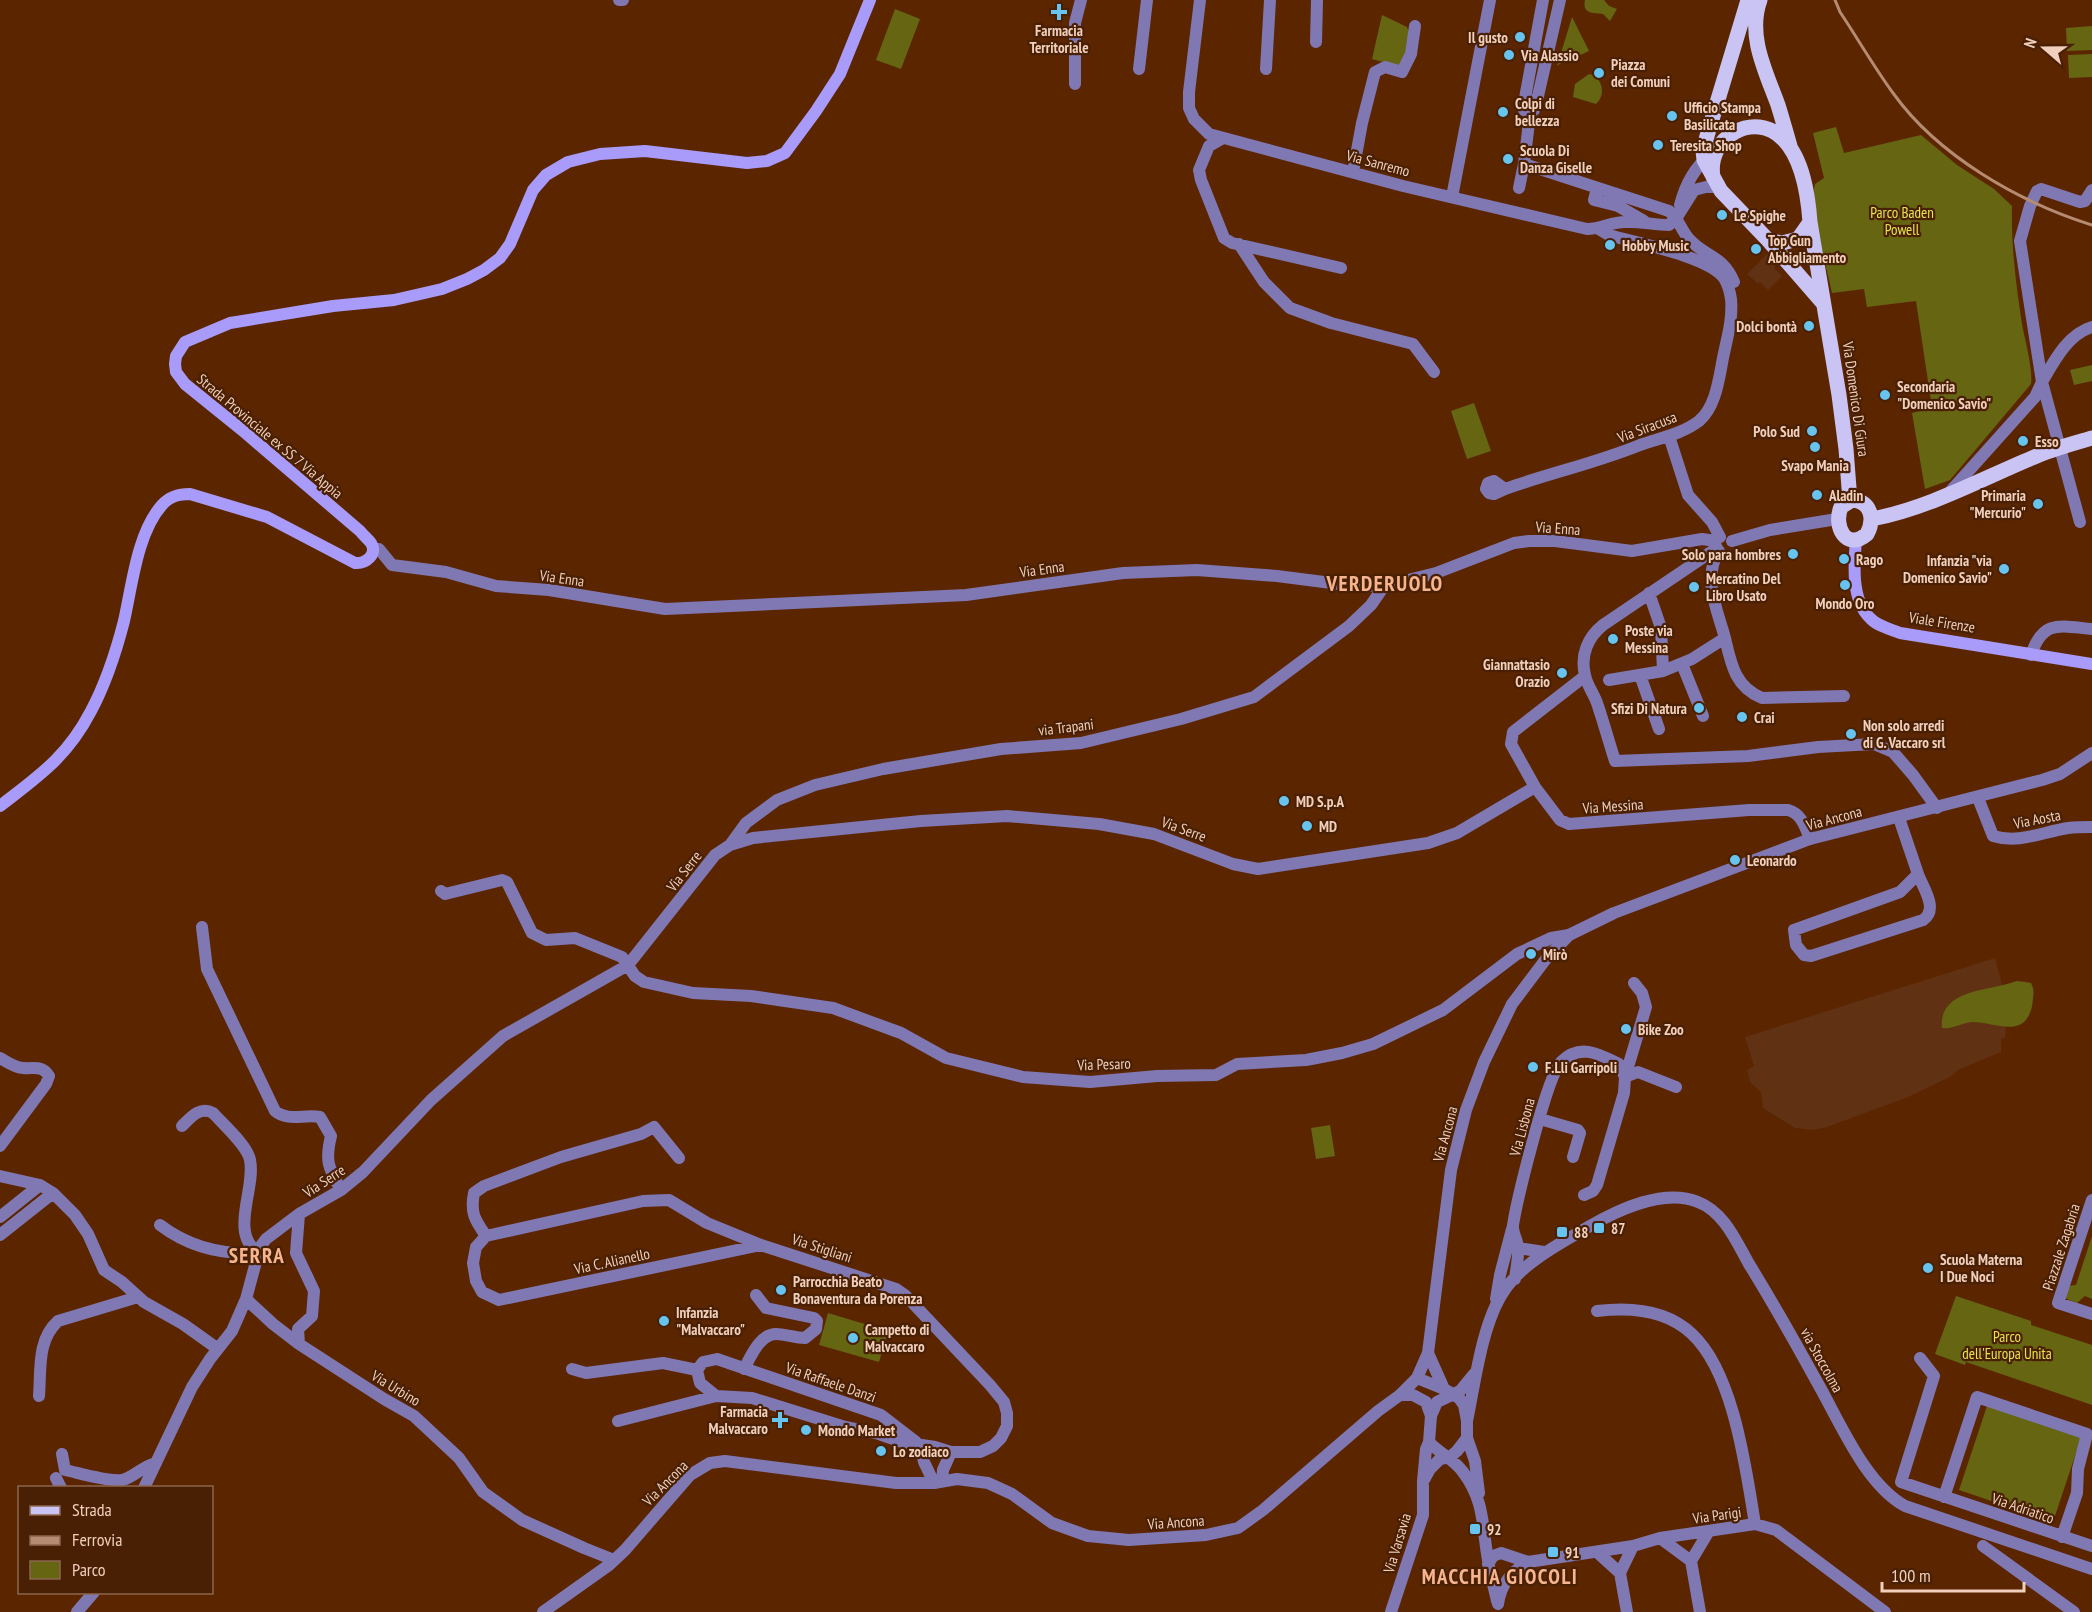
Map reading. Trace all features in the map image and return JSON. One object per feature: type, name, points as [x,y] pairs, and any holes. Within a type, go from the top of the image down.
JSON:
[{"type":"main road","name":"Strada Provinciale ex SS 7 Via Appia","points":[[373,549],[371,542],[360,531],[185,384],[176,372],[175,364],[176,356],[185,342],[230,323],[311,309],[394,300],[442,289],[467,279],[500,258],[510,244],[533,190],[546,175],[568,162],[600,154],[630,151],[667,152],[747,163],[758,163],[777,158],[785,153],[840,74],[870,0]]},
{"type":"main road","name":"Via Domenico Di Giura","points":[[1749,0],[1703,152],[1710,155],[1735,132],[1752,127],[1766,128],[1774,132],[1791,149],[1800,167],[1809,206],[1846,449],[1850,501]]},
{"type":"main road","points":[[1760,0],[1756,16],[1756,34],[1761,59],[1791,149]]},
{"type":"main road","points":[[1710,155],[1716,182],[1727,199],[1768,240],[1823,303]]},
{"type":"main road","points":[[1768,240],[1782,243],[1798,239],[1810,222]]},
{"type":"main road","points":[[1872,519],[1948,495],[2042,453],[2092,438]]},
{"type":"main road","points":[[0,806],[54,764],[74,741],[91,712],[106,681],[114,656],[144,537],[159,509],[168,499],[181,494],[190,494],[247,510],[292,528],[355,563],[365,562],[372,555],[373,549]]},
{"type":"main road","points":[[1858,500],[1868,507],[1872,519],[1867,534],[1856,540],[1849,539],[1840,531],[1837,519],[1841,507],[1850,501],[1858,500]]},
{"type":"main road","name":"Viale Firenze","points":[[1856,540],[1854,560],[1859,600],[1862,609],[1871,620],[1900,633],[2092,664]]},
{"type":"street","points":[[1075,84],[1075,23],[1081,0]]},
{"type":"street","points":[[1139,69],[1147,0]]},
{"type":"street","name":"Via Sanremo","points":[[1200,0],[1189,108],[1194,118],[1209,134],[1452,197],[1587,229],[1599,229],[1613,223],[1627,221],[1669,225],[1677,217]]},
{"type":"street","points":[[1266,69],[1270,0]]},
{"type":"street","points":[[1316,42],[1317,0]]},
{"type":"street","points":[[1452,197],[1490,0]]},
{"type":"street","points":[[1530,114],[1524,110],[1525,98],[1543,0]]},
{"type":"street","points":[[1519,188],[1530,114],[1534,110],[1538,96],[1560,0]]},
{"type":"street","points":[[1353,172],[1375,72],[1385,67],[1402,72],[1411,54],[1415,26]]},
{"type":"street","points":[[1223,138],[1209,146],[1199,170],[1224,238],[1239,244],[1341,268]]},
{"type":"street","name":"Via Domenico Di Giura","points":[[1677,217],[1686,185],[1695,170],[1710,155]]},
{"type":"street","points":[[1524,164],[1669,211],[1677,217],[1694,190],[1716,182]]},
{"type":"street","points":[[1597,188],[1594,200],[1618,206],[1653,225]]},
{"type":"street","points":[[2080,522],[2042,382],[2020,241],[2037,191],[2045,189],[2080,202],[2085,201],[2092,190]]},
{"type":"street","name":"Via Siracusa","points":[[1505,489],[1669,436],[1693,424],[1708,411],[1738,305],[1737,296],[1731,276],[1724,264],[1690,241],[1677,217]]},
{"type":"street","name":"Via Siracusa","points":[[1599,229],[1609,236],[1691,258],[1716,270],[1724,278],[1728,288],[1731,299],[1731,324]]},
{"type":"street","points":[[1239,244],[1264,282],[1290,308],[1330,323],[1413,344],[1434,372]]},
{"type":"street","points":[[1948,495],[2035,397],[2061,351],[2085,329],[2092,327]]},
{"type":"street","points":[[1669,436],[1688,495],[1712,522],[1721,544],[1713,560],[1711,580],[1730,661],[1742,686],[1762,698],[1844,696]]},
{"type":"street","points":[[1837,519],[1770,530],[1721,544],[1595,631],[1588,640],[1584,658],[1585,676],[1597,702],[1615,760],[1748,756],[1818,747],[1874,744],[1893,752],[1937,808]]},
{"type":"street","name":"Via Enna","points":[[373,549],[378,549],[392,565],[447,572],[496,586],[549,590],[665,609],[966,595],[1123,573],[1197,570],[1384,586],[1436,573],[1514,543],[1529,541],[1555,541],[1632,550],[1702,538],[1721,544]]},
{"type":"street","name":"via Trapani","points":[[730,845],[746,823],[777,800],[815,785],[883,769],[1001,749],[1081,742],[1181,719],[1254,697],[1349,626],[1371,605],[1384,586]]},
{"type":"street","points":[[1649,593],[1660,628],[1663,671]]},
{"type":"street","points":[[2031,655],[2035,642],[2046,630],[2062,626],[2092,629]]},
{"type":"street","points":[[1609,680],[1663,671],[1682,664],[1725,638]]},
{"type":"street","points":[[1682,664],[1703,716]]},
{"type":"street","points":[[1640,675],[1659,729]]},
{"type":"street","name":"Via Messina","points":[[1585,676],[1513,732],[1511,738],[1515,752],[1535,787],[1560,820],[1569,824],[1696,816],[1749,810],[1788,810],[1801,818],[1810,839]]},
{"type":"street","name":"Via Ancona","points":[[543,1612],[625,1550],[690,1475],[710,1463],[725,1461],[896,1483],[912,1483],[940,1478],[974,1480],[1000,1487],[1052,1523],[1088,1536],[1129,1540],[1206,1535],[1238,1528],[1263,1510],[1378,1411],[1400,1395],[1417,1378],[1428,1353],[1450,1170],[1466,1110],[1484,1062],[1512,1004],[1546,959],[1569,935],[1614,913],[1810,839],[2042,780],[2060,774],[2092,753]]},
{"type":"street","name":"Via Serre","points":[[145,1486],[192,1387],[232,1330],[246,1299],[258,1253],[266,1239],[299,1214],[341,1190],[368,1167],[431,1100],[503,1036],[628,965],[715,855],[730,845],[753,837],[921,821],[1007,816],[1099,824],[1154,834],[1233,864],[1258,869],[1428,843],[1457,833],[1535,787]]},
{"type":"street","name":"Via Aosta","points":[[1978,798],[1993,836],[2005,840],[2022,839],[2070,827],[2092,827]]},
{"type":"street","points":[[1899,818],[1930,904],[1930,912],[1926,918],[1811,956],[1804,955],[1796,945],[1794,930],[1900,892],[1918,874]]},
{"type":"street","name":"Via Pesaro","points":[[441,891],[445,894],[502,880],[507,882],[532,933],[546,940],[575,938],[587,941],[622,957],[635,976],[644,982],[693,993],[751,996],[833,1008],[901,1033],[946,1058],[1023,1077],[1090,1082],[1157,1076],[1216,1075],[1237,1064],[1306,1060],[1373,1044],[1443,1010],[1517,954],[1551,938],[1569,935]]},
{"type":"street","points":[[202,927],[207,969],[275,1111],[280,1116],[289,1118],[312,1115],[320,1117],[331,1136],[327,1152],[329,1170],[341,1190]]},
{"type":"street","points":[[1584,1195],[1593,1191],[1597,1185],[1623,1093],[1624,1077],[1646,1007],[1642,993],[1634,983]]},
{"type":"street","name":"Via Lisbona","points":[[1515,1279],[1518,1248],[1513,1228],[1550,1082],[1560,1062],[1575,1054],[1592,1051],[1619,1064],[1624,1077]]},
{"type":"street","points":[[0,1059],[22,1069],[42,1068],[49,1076],[46,1084],[0,1146]]},
{"type":"street","points":[[1624,1077],[1638,1072],[1676,1087]]},
{"type":"street","points":[[182,1126],[193,1115],[202,1110],[208,1110],[247,1151],[251,1173],[244,1213],[245,1228],[251,1247],[258,1253]]},
{"type":"street","points":[[1540,1119],[1578,1130],[1580,1133],[1573,1157]]},
{"type":"street","points":[[486,1236],[476,1222],[471,1208],[474,1193],[484,1186],[561,1157],[641,1134],[654,1127],[680,1158]]},
{"type":"street","points":[[0,1176],[40,1185],[53,1193],[75,1215],[88,1234],[104,1270],[138,1297],[183,1323],[218,1349]]},
{"type":"street","points":[[0,1217],[40,1185]]},
{"type":"street","points":[[0,1235],[53,1193]]},
{"type":"street","name":"via Stoccolma","points":[[1544,1252],[1596,1222],[1628,1208],[1660,1198],[1696,1201],[1706,1206],[1724,1222],[1866,1468],[1884,1492],[1905,1506],[2092,1569]]},
{"type":"street","name":"Via Stigliani","points":[[486,1236],[633,1203],[669,1200],[707,1223],[761,1245],[896,1289],[906,1296],[990,1385],[1004,1402],[1007,1413],[1007,1426],[1001,1438],[993,1446],[980,1452],[951,1452],[920,1445]]},
{"type":"street","name":"Piazzale Zagabria","points":[[2092,1200],[2058,1303],[2092,1314]]},
{"type":"street","points":[[298,1344],[298,1329],[312,1316],[314,1291],[296,1253],[299,1214]]},
{"type":"street","points":[[160,1225],[180,1238],[212,1250],[234,1254],[258,1253]]},
{"type":"street","points":[[1467,1421],[1477,1370],[1495,1308],[1500,1275],[1513,1228]]},
{"type":"street","name":"Via C. Alianello","points":[[486,1236],[477,1247],[472,1263],[476,1281],[482,1292],[499,1300],[761,1245]]},
{"type":"street","points":[[1518,1248],[1544,1252]]},
{"type":"street","points":[[1495,1308],[1504,1289],[1544,1252]]},
{"type":"street","points":[[744,1369],[763,1339],[770,1335],[806,1338],[816,1329],[817,1321],[814,1317],[766,1308],[756,1295]]},
{"type":"street","points":[[39,1396],[42,1349],[44,1339],[52,1326],[58,1321],[138,1297]]},
{"type":"street","name":"Via Urbino","points":[[246,1299],[298,1344],[414,1416],[459,1458],[483,1492],[522,1520],[614,1560]]},
{"type":"street","points":[[1597,1311],[1627,1309],[1653,1313],[1681,1326],[1699,1342],[1725,1388],[1741,1443],[1755,1524]]},
{"type":"street","points":[[1428,1353],[1447,1391]]},
{"type":"street","name":"Via Adriatico","points":[[1920,1358],[1934,1376],[1901,1482],[2092,1546]]},
{"type":"street","name":"Via Raffaele Danzi","points":[[572,1369],[586,1373],[663,1364],[697,1370],[703,1362],[717,1359],[886,1419],[920,1445]]},
{"type":"street","points":[[697,1370],[700,1383],[716,1396]]},
{"type":"street","points":[[1431,1416],[1437,1402],[1447,1391],[1460,1391],[1477,1370]]},
{"type":"street","points":[[1417,1378],[1447,1391],[1459,1398],[1464,1405],[1467,1438],[1475,1461],[1488,1564],[1499,1608]]},
{"type":"street","points":[[1417,1378],[1431,1416]]},
{"type":"street","points":[[1400,1395],[1413,1395],[1426,1402]]},
{"type":"street","points":[[618,1421],[716,1396],[752,1398],[842,1426],[920,1445],[924,1462],[940,1478]]},
{"type":"street","points":[[1944,1497],[1977,1397],[2087,1434],[2078,1469],[2077,1493],[2062,1537]]},
{"type":"street","name":"Via Varsavia","points":[[1390,1612],[1423,1515],[1426,1449],[1429,1442],[1431,1416]]},
{"type":"street","points":[[879,1434],[885,1426],[886,1419]]},
{"type":"street","points":[[1424,1481],[1430,1469],[1440,1459],[1450,1457],[1467,1438]]},
{"type":"street","points":[[1429,1442],[1436,1450],[1450,1457],[1470,1482],[1481,1506]]},
{"type":"street","points":[[935,1447],[940,1478]]},
{"type":"street","points":[[940,1478],[951,1452]]},
{"type":"street","points":[[62,1454],[65,1470],[121,1480],[146,1465],[156,1463]]},
{"type":"street","points":[[912,1483],[924,1462]]},
{"type":"street","name":"Via Parigi","points":[[1528,1562],[1633,1546],[1660,1538],[1755,1524],[1776,1530],[1884,1612]]},
{"type":"street","points":[[1700,1612],[1691,1561],[1709,1531]]},
{"type":"street","points":[[1484,1535],[1506,1555],[1509,1577]]},
{"type":"street","points":[[1660,1538],[1691,1561]]},
{"type":"street","points":[[1627,1612],[1620,1573],[1633,1546]]},
{"type":"street","points":[[1983,1546],[2074,1612]]},
{"type":"street","points":[[1597,1552],[1620,1573]]},
{"type":"street","points":[[1488,1564],[1493,1556],[1506,1555],[1528,1562]]},
{"type":"street","points":[[1499,1608],[1503,1584],[1516,1569],[1528,1562]]},
{"type":"street","points":[[76,1612],[93,1594]]},
{"type":"shaded area","points":[[1767,254],[1777,264],[1774,268],[1782,276],[1768,290],[1747,274]]},
{"type":"shaded area","points":[[1995,958],[2002,985],[2025,981],[2031,983],[2034,989],[2032,1008],[2027,1018],[2022,1024],[2006,1026],[2005,1038],[2001,1039],[2001,1052],[1958,1070],[1950,1077],[1908,1097],[1827,1127],[1813,1130],[1795,1128],[1763,1108],[1761,1092],[1750,1082],[1747,1070],[1754,1066],[1745,1037]]},
{"type":"green space","points":[[1585,0],[1604,0],[1609,6],[1617,9],[1610,21],[1603,14],[1587,10]]},
{"type":"green space","points":[[895,9],[920,19],[901,69],[876,60]]},
{"type":"green space","points":[[1382,15],[1407,27],[1411,37],[1403,63],[1398,66],[1372,59]]},
{"type":"green space","points":[[1572,17],[1589,51],[1567,59],[1557,66]]},
{"type":"green space","points":[[2092,26],[2092,50],[2067,51],[2066,28]]},
{"type":"green space","points":[[2092,54],[2092,77],[2069,78],[2068,55]]},
{"type":"green space","points":[[1589,74],[1596,76],[1601,86],[1602,94],[1596,104],[1573,97],[1575,84]]},
{"type":"green space","name":"Parco Baden Powell","points":[[1836,127],[1844,153],[1921,135],[1957,165],[1994,189],[2012,206],[2016,280],[2030,362],[2031,384],[1950,480],[1925,489],[1912,413],[1932,408],[1916,301],[1867,307],[1864,289],[1832,293],[1811,203],[1815,184],[1824,178],[1813,133]]},
{"type":"green space","points":[[2092,365],[2092,381],[2074,385],[2070,370]]},
{"type":"green space","points":[[1474,403],[1491,451],[1467,459],[1451,411]]},
{"type":"green space","points":[[2017,981],[2031,983],[2033,989],[2032,1006],[2023,1023],[2008,1027],[1973,1022],[1942,1028],[1943,1015],[1957,998]]},
{"type":"green space","points":[[1330,1125],[1335,1156],[1316,1159],[1311,1128]]},
{"type":"green space","points":[[2092,1236],[2092,1299],[2085,1296],[2077,1303],[2065,1298],[2066,1286],[2076,1285]]},
{"type":"green space","name":"Parco dell'Europa Unita","points":[[1956,1296],[2031,1321],[2031,1325],[2092,1345],[2092,1405],[1966,1362],[1965,1365],[1935,1354]]},
{"type":"green space","name":"Campetto di Malvaccaro","points":[[828,1313],[888,1331],[879,1362],[819,1345]]},
{"type":"green space","points":[[1987,1406],[2081,1438],[2053,1522],[1959,1490]]},
{"type":"railway","points":[[1835,0],[1840,12],[1893,93],[1911,116],[1933,137],[1956,156],[2009,190],[2036,204],[2092,225]]},
{"type":"place","name":"Farmacia Territoriale","points":[[1059,12]]},
{"type":"place","name":"Il gusto","points":[[1520,37]]},
{"type":"place","name":"Via Alassio","points":[[1509,55]]},
{"type":"place","name":"Piazza dei Comuni","points":[[1599,73]]},
{"type":"place","name":"Colpi di bellezza","points":[[1503,112]]},
{"type":"place","name":"Ufficio Stampa Basilicata","points":[[1672,116]]},
{"type":"place","name":"Teresita Shop","points":[[1658,145]]},
{"type":"place","name":"Scuola Di Danza Giselle","points":[[1508,159]]},
{"type":"place","name":"Le Spighe","points":[[1722,215]]},
{"type":"place","name":"Hobby Music","points":[[1610,245]]},
{"type":"place","name":"Top Gun Abbigliamento","points":[[1756,249]]},
{"type":"place","name":"Dolci bontà","points":[[1809,326]]},
{"type":"place","name":"Secondaria \"Domenico Savio\"","points":[[1885,395]]},
{"type":"place","name":"Polo Sud","points":[[1812,431]]},
{"type":"place","name":"Esso","points":[[2023,441]]},
{"type":"place","name":"Svapo Mania","points":[[1815,447]]},
{"type":"place","name":"Aladin","points":[[1817,495]]},
{"type":"place","name":"Primaria \"Mercurio\"","points":[[2038,504]]},
{"type":"place","name":"Solo para hombres","points":[[1793,554]]},
{"type":"place","name":"Rago","points":[[1844,559]]},
{"type":"place","name":"Infanzia \"via Domenico Savio\"","points":[[2004,569]]},
{"type":"place","name":"Mondo Oro","points":[[1845,585]]},
{"type":"place","name":"Mercatino Del Libro Usato","points":[[1694,587]]},
{"type":"place","name":"Poste via Messina","points":[[1613,639]]},
{"type":"place","name":"Giannattasio Orazio","points":[[1562,673]]},
{"type":"place","name":"Sfizi Di Natura","points":[[1699,708]]},
{"type":"place","name":"Crai","points":[[1742,717]]},
{"type":"place","name":"Non solo arredi di G. Vaccaro srl","points":[[1851,734]]},
{"type":"place","name":"MD S.p.A","points":[[1284,801]]},
{"type":"place","name":"MD","points":[[1307,826]]},
{"type":"place","name":"Leonardo","points":[[1735,860]]},
{"type":"place","name":"Mirò","points":[[1531,954]]},
{"type":"place","name":"Bike Zoo","points":[[1626,1029]]},
{"type":"place","name":"F.Lli Garripoli","points":[[1533,1067]]},
{"type":"place","name":"87","points":[[1599,1228]]},
{"type":"place","name":"88","points":[[1562,1232]]},
{"type":"place","name":"Scuola Materna I Due Noci","points":[[1928,1268]]},
{"type":"place","name":"Parrocchia Beato Bonaventura da Porenza","points":[[781,1290]]},
{"type":"place","name":"Infanzia \"Malvaccaro\"","points":[[664,1321]]},
{"type":"place","name":"Campetto di Malvaccaro","points":[[853,1338]]},
{"type":"place","name":"Farmacia Malvaccaro","points":[[780,1420]]},
{"type":"place","name":"Mondo Market","points":[[806,1430]]},
{"type":"place","name":"Lo zodiaco","points":[[881,1451]]},
{"type":"place","name":"92","points":[[1475,1529]]},
{"type":"place","name":"91","points":[[1553,1552]]},
{"type":"district","name":"VERDERUOLO","points":[[1385,583]]},
{"type":"district","name":"SERRA","points":[[257,1255]]},
{"type":"district","name":"MACCHIA GIOCOLI","points":[[1500,1576]]}]
